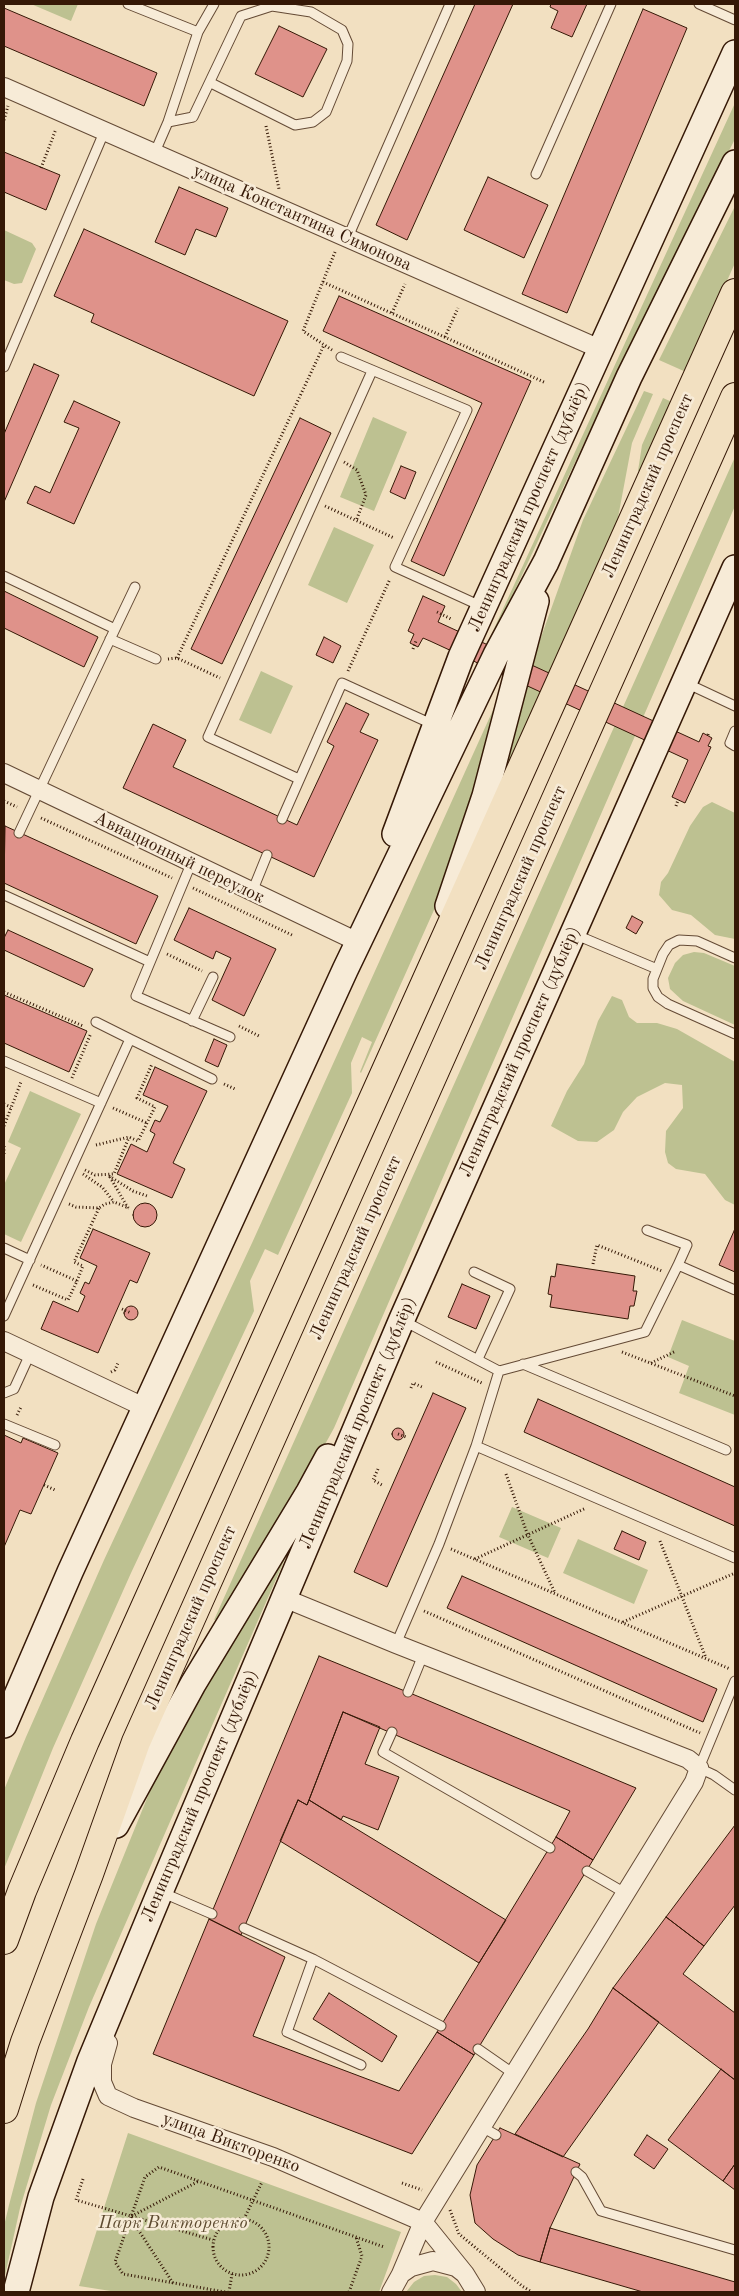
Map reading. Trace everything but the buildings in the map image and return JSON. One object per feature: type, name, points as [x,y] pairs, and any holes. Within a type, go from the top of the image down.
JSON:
[{"type":"main road","name":"Ленинградский проспект (дублёр)","points":[[345,970],[434,725],[461,657],[735,53]]},
{"type":"main road","name":"Ленинградский проспект (дублёр)","points":[[4,1725],[70,1572],[345,970],[496,655],[546,562],[629,377],[735,163]]},
{"type":"main road","name":"Ленинградский проспект","points":[[4,1940],[22,1891],[85,1741],[735,293]]},
{"type":"main road","name":"Ленинградский проспект","points":[[4,2109],[25,2042],[89,1874],[136,1742],[735,397]]},
{"type":"main road","points":[[418,998],[485,796],[546,562]]},
{"type":"main road","name":"Ленинградский проспект (дублёр)","points":[[16,2292],[41,2197],[90,2061],[160,1892],[398,1328],[735,568]]},
{"type":"main road","points":[[89,1874],[193,1684],[309,1492],[398,1328]]},
{"type":"street","name":"улица Константина Симонова","points":[[7,94],[105,130],[600,349]]},
{"type":"street","name":"Авиационный переулок","points":[[4,773],[191,864],[356,941]]},
{"type":"street","points":[[4,1341],[146,1408]]},
{"type":"street","points":[[284,1598],[688,1760],[699,1768],[694,1782],[514,2074],[489,2131],[423,2222],[401,2274],[390,2292]]},
{"type":"street","name":"улица Викторенко","points":[[133,1958],[102,2064],[102,2082],[108,2096],[134,2108],[273,2156],[423,2222],[465,2274],[476,2292]]},
{"type":"street","points":[[401,2274],[410,2267],[433,2261],[456,2267],[465,2274]]},
{"type":"lane","points":[[128,4],[198,32]]},
{"type":"lane","points":[[154,152],[168,122],[198,32],[214,4]]},
{"type":"lane","points":[[348,237],[450,4]]},
{"type":"lane","points":[[536,174],[611,4]]},
{"type":"lane","points":[[699,4],[735,20]]},
{"type":"lane","points":[[168,122],[193,117],[241,16],[272,6],[313,8],[342,30],[348,44],[347,61],[326,112],[313,122],[295,125],[211,82]]},
{"type":"lane","points":[[4,367],[105,130]]},
{"type":"lane","points":[[341,357],[466,410],[396,567],[484,607]]},
{"type":"lane","points":[[299,779],[208,737],[372,371]]},
{"type":"lane","points":[[4,576],[115,629]]},
{"type":"lane","points":[[19,833],[135,587]]},
{"type":"lane","points":[[110,639],[156,659]]},
{"type":"lane","points":[[282,818],[342,683],[434,725]]},
{"type":"lane","points":[[685,683],[735,706]]},
{"type":"lane","points":[[735,731],[730,743],[735,746]]},
{"type":"lane","points":[[252,892],[267,855]]},
{"type":"lane","points":[[191,864],[136,996],[230,1037]]},
{"type":"lane","points":[[4,895],[150,962]]},
{"type":"lane","points":[[573,934],[657,969]]},
{"type":"lane","points":[[735,958],[697,941],[679,940],[670,945],[652,978],[653,988],[658,997],[668,1004],[735,1034]]},
{"type":"lane","points":[[192,1021],[213,976]]},
{"type":"lane","points":[[94,1026],[130,1039],[212,1079]]},
{"type":"lane","points":[[4,1316],[130,1039]]},
{"type":"lane","points":[[4,1061],[101,1103]]},
{"type":"lane","points":[[398,1328],[478,1359],[499,1371],[645,1332],[687,1245],[647,1230]]},
{"type":"lane","points":[[4,1248],[30,1260]]},
{"type":"lane","points":[[678,1265],[735,1290]]},
{"type":"lane","points":[[474,1272],[510,1289],[478,1359]]},
{"type":"lane","points":[[4,1393],[14,1389],[30,1354]]},
{"type":"lane","points":[[522,1364],[726,1450]]},
{"type":"lane","points":[[396,1644],[476,1446],[499,1371]]},
{"type":"lane","points":[[4,1424],[56,1445]]},
{"type":"lane","points":[[476,1446],[735,1558]]},
{"type":"lane","points":[[408,1692],[423,1655]]},
{"type":"lane","points":[[735,1680],[699,1768],[714,1775],[735,1790]]},
{"type":"lane","points":[[392,1732],[383,1752],[550,1848]]},
{"type":"lane","points":[[586,1871],[625,1894]]},
{"type":"lane","points":[[160,1892],[212,1914]]},
{"type":"lane","points":[[244,1928],[313,1959],[441,2026]]},
{"type":"lane","points":[[313,1959],[286,2032],[361,2065]]},
{"type":"lane","points":[[478,2049],[514,2074]]},
{"type":"lane","points":[[576,2172],[582,2177],[601,2211],[735,2250]]},
{"type":"path","points":[[4,120],[7,94]]},
{"type":"path","points":[[262,108],[280,193]]},
{"type":"path","points":[[41,168],[59,122]]},
{"type":"path","points":[[335,252],[303,331],[341,357]]},
{"type":"path","points":[[323,282],[546,383]]},
{"type":"path","points":[[392,313],[405,284]]},
{"type":"path","points":[[445,337],[458,308]]},
{"type":"path","points":[[177,658],[324,345]]},
{"type":"path","points":[[334,456],[357,470],[366,495],[356,521]]},
{"type":"path","points":[[314,501],[406,544]]},
{"type":"path","points":[[342,683],[396,567]]},
{"type":"path","points":[[437,612],[451,619]]},
{"type":"path","points":[[413,649],[416,641]]},
{"type":"path","points":[[156,659],[177,658],[232,684]]},
{"type":"path","points":[[4,800],[294,936]]},
{"type":"path","points":[[676,806],[678,800]]},
{"type":"path","points":[[156,949],[213,976]]},
{"type":"path","points":[[4,992],[94,1026],[68,1088]]},
{"type":"path","points":[[80,1149],[129,1137],[138,1141],[155,1107],[137,1098],[157,1052]]},
{"type":"path","points":[[4,1126],[25,1070]]},
{"type":"path","points":[[101,1103],[147,1123]]},
{"type":"path","points":[[4,1104],[11,1107]]},
{"type":"path","points":[[72,1167],[95,1175],[114,1174],[129,1137]]},
{"type":"path","points":[[4,1146],[4,1155]]},
{"type":"path","points":[[72,1167],[89,1176],[102,1187],[114,1202],[129,1208],[109,1175]]},
{"type":"path","points":[[109,1175],[133,1191],[147,1196]]},
{"type":"path","points":[[57,1199],[76,1207],[99,1208]]},
{"type":"path","points":[[21,1279],[68,1300],[83,1266],[74,1262],[99,1208],[114,1202]]},
{"type":"path","points":[[592,1264],[597,1245],[673,1276]]},
{"type":"path","points":[[30,1260],[77,1281]]},
{"type":"path","points":[[122,1309],[131,1313]]},
{"type":"path","points":[[601,1344],[735,1396]]},
{"type":"path","points":[[650,1363],[676,1351]]},
{"type":"path","points":[[436,1362],[494,1388]]},
{"type":"path","points":[[411,1388],[413,1383],[422,1387]]},
{"type":"path","points":[[398,1434],[406,1437]]},
{"type":"path","points":[[499,1456],[527,1533],[555,1593]]},
{"type":"path","points":[[378,1469],[373,1480],[382,1485]]},
{"type":"path","points":[[44,1485],[55,1490]]},
{"type":"path","points":[[475,1559],[527,1533],[603,1501]]},
{"type":"path","points":[[653,1522],[706,1659]]},
{"type":"path","points":[[438,1544],[735,1672]]},
{"type":"path","points":[[623,1623],[735,1573]]},
{"type":"path","points":[[412,1605],[712,1739]]},
{"type":"path","points":[[225,2292],[122,2274],[115,2262],[145,2177],[159,2167],[384,2247]]},
{"type":"path","points":[[84,2179],[76,2200],[213,2240]]},
{"type":"path","points":[[130,2217],[200,2181]]},
{"type":"path","points":[[244,2219],[262,2182]]},
{"type":"path","points":[[402,2183],[423,2191]]},
{"type":"path","points":[[447,2202],[459,2234],[532,2292]]},
{"type":"path","points":[[130,2217],[173,2283]]},
{"type":"path","points":[[244,2219],[260,2227],[266,2235],[268,2253],[259,2269],[251,2274],[232,2274],[224,2270],[214,2257],[212,2249],[213,2240],[216,2233],[228,2222],[244,2219]]},
{"type":"path","points":[[349,2292],[362,2256],[356,2237]]},
{"type":"path","points":[[229,2292],[232,2274]]},
{"type":"green space","points":[[31,4],[78,4],[71,21]]},
{"type":"green space","points":[[735,103],[735,139],[624,358],[483,658],[481,657]]},
{"type":"green space","points":[[735,206],[735,263],[686,372],[659,360]]},
{"type":"green space","points":[[4,230],[32,243],[36,249],[22,283],[14,284],[4,280]]},
{"type":"green space","points":[[644,391],[653,394],[632,443],[617,523],[511,766],[503,762],[540,640],[583,520]]},
{"type":"green space","points":[[663,398],[672,402],[641,472],[638,471],[642,445]]},
{"type":"green space","points":[[373,417],[407,432],[374,511],[340,497]]},
{"type":"green space","points":[[735,457],[735,506],[334,1428],[301,1488],[217,1619],[214,1620]]},
{"type":"green space","points":[[334,527],[374,545],[347,603],[308,585]]},
{"type":"green space","points":[[261,671],[293,686],[271,734],[239,720]]},
{"type":"green space","points":[[507,679],[471,810],[434,910],[361,1073],[372,1042],[362,1037],[351,1063],[352,1093],[278,1255],[265,1249],[250,1281],[254,1311],[131,1573],[53,1748],[4,1869],[4,1790],[26,1737],[104,1560],[252,1243]]},
{"type":"green space","points":[[712,802],[735,813],[735,939],[715,935],[691,915],[672,910],[659,895],[661,882],[668,873],[690,826],[703,807]]},
{"type":"green space","points":[[694,952],[704,953],[735,966],[735,1025],[683,1001],[670,989],[668,978],[675,963],[683,955]]},
{"type":"green space","points":[[612,996],[622,1000],[629,1017],[637,1023],[657,1023],[677,1029],[735,1062],[735,1205],[725,1200],[705,1174],[676,1169],[668,1163],[665,1152],[666,1131],[683,1108],[682,1085],[665,1083],[637,1097],[623,1112],[614,1130],[597,1142],[578,1141],[551,1126],[567,1091],[584,1064],[598,1021]]},
{"type":"green space","points":[[30,1091],[81,1114],[21,1242],[4,1234],[4,1185],[21,1148],[8,1142]]},
{"type":"green space","points":[[682,1320],[735,1341],[735,1415],[679,1393],[689,1366],[668,1357]]},
{"type":"green space","points":[[512,1507],[561,1528],[548,1558],[499,1537]]},
{"type":"green space","points":[[578,1539],[648,1570],[634,1604],[563,1573]]},
{"type":"green space","points":[[291,1545],[89,2007],[51,2105],[20,2208],[4,2280],[4,2226],[9,2205],[36,2103],[96,1924],[152,1786],[198,1689]]},
{"type":"green space","name":"Парк Викторенко","points":[[128,2133],[401,2232],[379,2292],[117,2292],[79,2286]]},
{"type":"green space","points":[[424,2276],[447,2277],[462,2292],[406,2292],[414,2282]]}]
